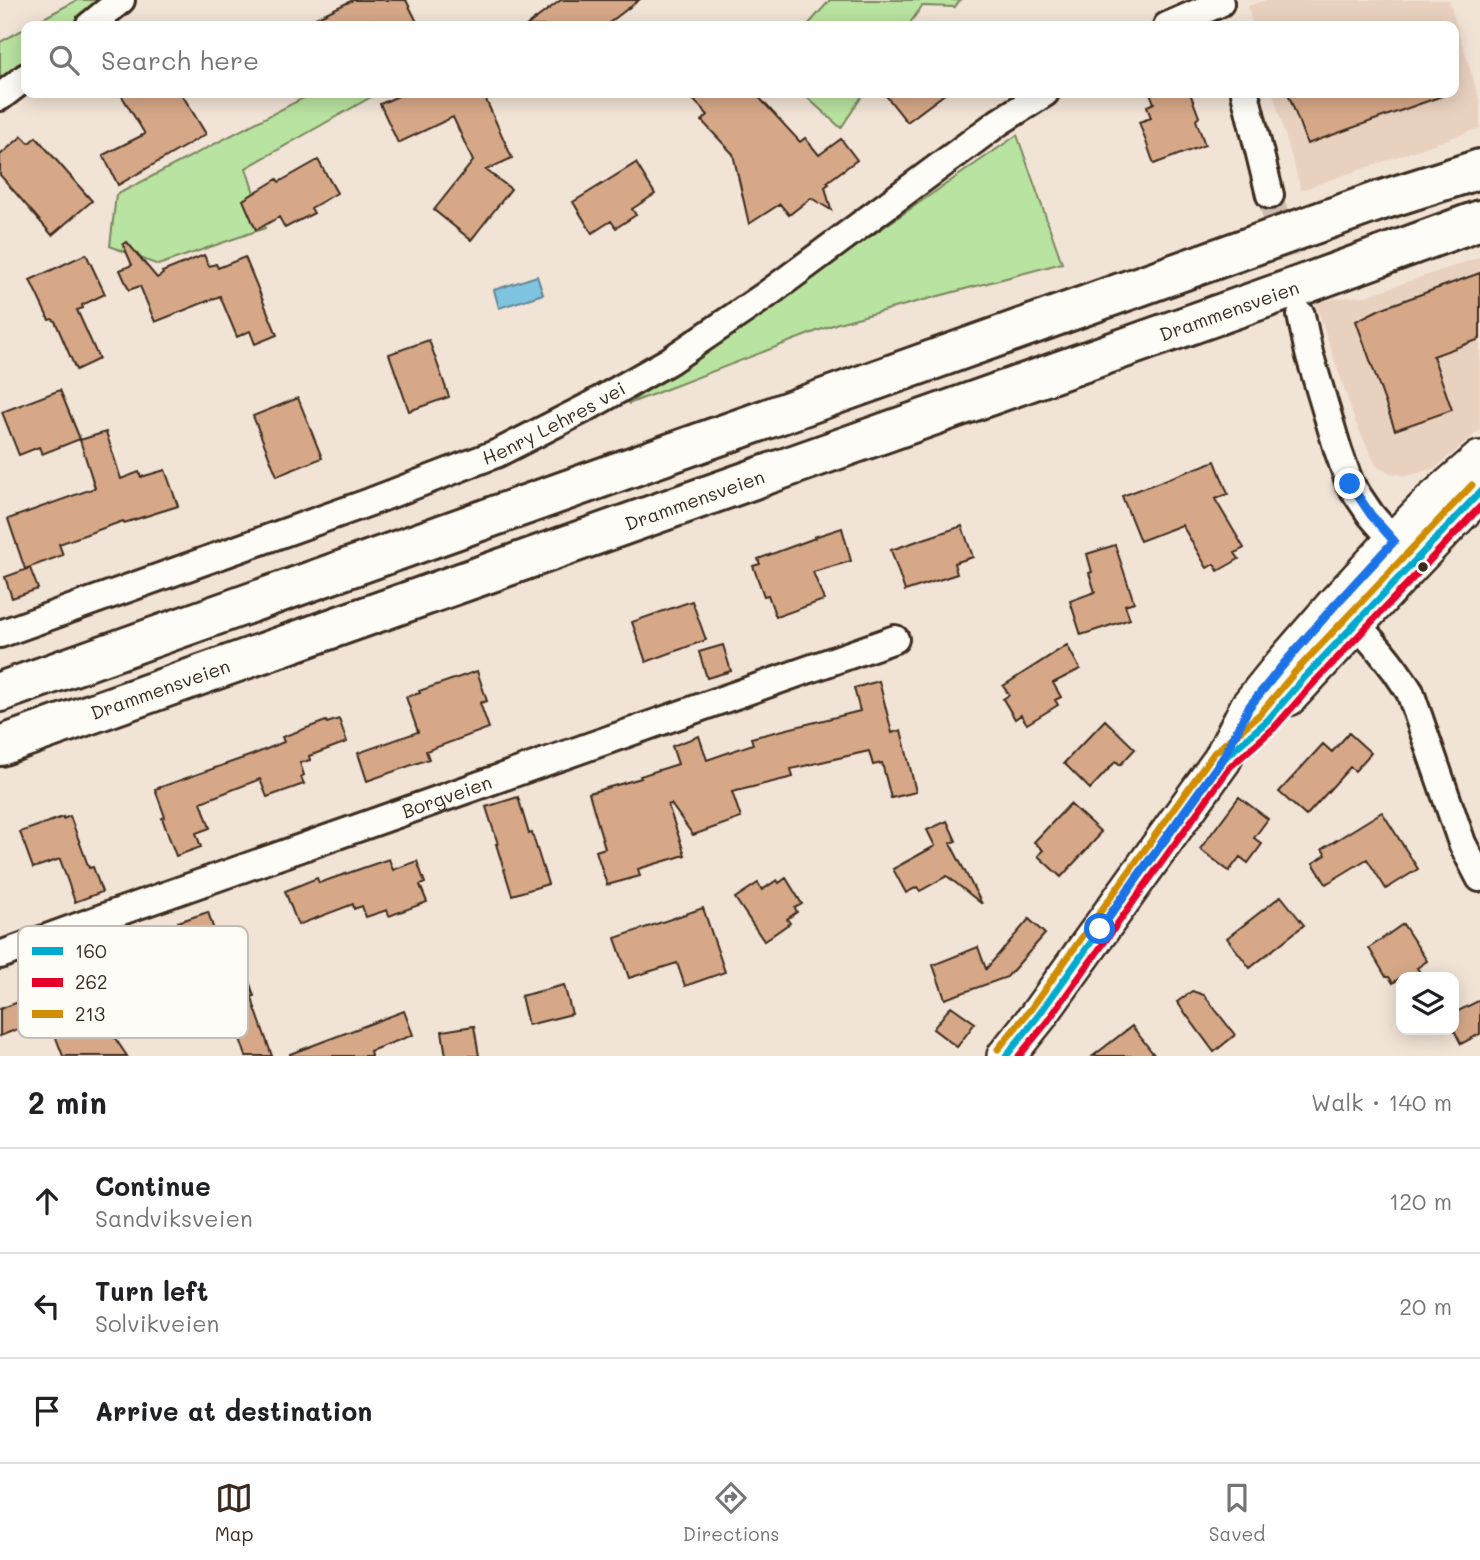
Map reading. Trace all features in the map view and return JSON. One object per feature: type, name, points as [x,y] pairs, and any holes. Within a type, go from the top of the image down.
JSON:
[{"type":"highway","points":[[0,692],[1376,202],[1480,169]]},
{"type":"highway","name":"Drammensveien","points":[[0,746],[1276,295],[1480,220]]},
{"type":"main road","points":[[1403,552],[1432,502],[1480,460]]},
{"type":"main road","points":[[1006,1056],[1038,1016],[1222,760],[1249,707],[1283,665],[1346,615],[1403,552],[1480,492]]},
{"type":"street","points":[[95,21],[121,0]]},
{"type":"street","points":[[1184,21],[1222,10]]},
{"type":"street","points":[[0,97],[21,81]]},
{"type":"street","name":"Henry Lehres vei","points":[[0,634],[447,473],[498,453],[586,408],[669,361],[766,295],[999,122],[1037,98]]},
{"type":"street","points":[[1246,98],[1270,195]]},
{"type":"street","points":[[1301,315],[1309,352],[1350,484],[1371,515],[1403,552]]},
{"type":"street","points":[[1346,615],[1397,670],[1410,692],[1462,843],[1480,878]]},
{"type":"street","name":"Borgveien","points":[[80,926],[895,639]]},
{"type":"street","name":"Borgveien","points":[[0,955],[18,948]]},
{"type":"shaded area","points":[[1266,0],[1449,0],[1455,21],[1252,21],[1248,6]]},
{"type":"shaded area","points":[[1459,33],[1480,102],[1480,128],[1301,190],[1274,98],[1459,98]]},
{"type":"shaded area","points":[[1480,257],[1480,430],[1435,468],[1407,476],[1390,473],[1376,466],[1355,421],[1316,304],[1329,299],[1366,296]]},
{"type":"green space","points":[[77,0],[101,0],[90,21],[38,21]]},
{"type":"green space","points":[[830,0],[960,0],[955,7],[922,6],[912,21],[811,21]]},
{"type":"green space","points":[[21,31],[21,77],[0,93],[0,42]]},
{"type":"green space","points":[[303,98],[369,98],[246,168],[265,228],[158,265],[110,246],[116,195]]},
{"type":"green space","points":[[808,98],[861,98],[841,128]]},
{"type":"green space","points":[[1017,135],[1062,263],[838,323],[628,404]]},
{"type":"water","points":[[537,276],[543,294],[499,308],[494,290]]},
{"type":"building","points":[[353,0],[406,0],[416,21],[309,21]]},
{"type":"building","points":[[561,0],[639,0],[612,21],[533,21]]},
{"type":"building","points":[[123,98],[184,98],[206,134],[118,185],[103,155],[145,134]]},
{"type":"building","points":[[394,98],[485,98],[512,158],[486,170],[511,189],[471,240],[434,210],[473,161],[453,117],[398,143],[380,104]]},
{"type":"building","points":[[692,98],[760,98],[800,142],[805,138],[819,155],[841,139],[857,160],[827,182],[829,184],[825,187],[831,210],[811,198],[789,215],[780,204],[749,224],[733,154],[702,121],[708,115]]},
{"type":"building","points":[[888,98],[939,98],[907,122]]},
{"type":"building","points":[[1152,98],[1192,98],[1205,145],[1154,164],[1139,122],[1151,118],[1147,106],[1154,103]]},
{"type":"building","points":[[1290,98],[1436,98],[1307,144]]},
{"type":"building","points":[[22,136],[29,143],[36,137],[92,201],[52,235],[0,175],[0,155]]},
{"type":"building","points":[[318,160],[337,193],[311,208],[314,213],[285,228],[279,217],[256,230],[243,200],[277,179],[279,182]]},
{"type":"building","points":[[636,163],[655,194],[632,209],[636,215],[616,228],[611,221],[592,233],[573,202]]},
{"type":"building","points":[[127,242],[157,278],[162,272],[204,255],[209,266],[216,264],[218,268],[245,257],[277,335],[255,344],[250,331],[237,337],[220,296],[155,322],[140,286],[129,290],[120,270],[132,265],[123,244]]},
{"type":"building","points":[[86,254],[105,294],[77,310],[99,359],[76,370],[55,321],[49,320],[30,280]]},
{"type":"building","points":[[1480,273],[1480,339],[1433,356],[1452,410],[1395,430],[1356,321],[1380,309]]},
{"type":"building","points":[[429,340],[449,397],[409,411],[389,354]]},
{"type":"building","points":[[60,390],[80,439],[42,454],[39,447],[19,455],[2,412]]},
{"type":"building","points":[[298,398],[322,458],[277,476],[253,416]]},
{"type":"building","points":[[106,432],[121,479],[139,472],[141,477],[165,470],[178,506],[124,523],[123,521],[59,544],[63,555],[25,569],[8,519],[95,488],[80,440]]},
{"type":"building","points":[[1215,461],[1228,494],[1215,499],[1244,548],[1235,553],[1239,559],[1218,571],[1214,564],[1207,568],[1182,525],[1140,541],[1122,496]]},
{"type":"building","points":[[962,526],[973,557],[954,563],[957,574],[905,591],[891,550]]},
{"type":"building","points":[[842,528],[851,561],[813,572],[824,600],[776,617],[768,595],[764,596],[753,566],[760,564],[758,559]]},
{"type":"building","points":[[1115,545],[1134,602],[1125,605],[1130,619],[1081,635],[1070,601],[1095,592],[1087,554]]},
{"type":"building","points":[[30,568],[38,589],[12,598],[5,577]]},
{"type":"building","points":[[692,601],[706,640],[646,662],[632,622]]},
{"type":"building","points":[[723,645],[731,671],[707,678],[699,652]]},
{"type":"building","points":[[1067,645],[1080,669],[1053,683],[1061,697],[1055,700],[1058,705],[1027,724],[1021,715],[1015,719],[1003,699],[1009,695],[1003,686]]},
{"type":"building","points":[[477,671],[487,701],[480,703],[489,728],[426,751],[429,759],[367,781],[358,753],[418,732],[406,697]]},
{"type":"building","points":[[879,681],[892,733],[901,730],[916,792],[891,798],[882,763],[873,765],[869,751],[791,769],[793,777],[732,792],[741,818],[693,835],[671,804],[668,805],[685,855],[638,869],[640,876],[607,885],[596,851],[605,848],[589,793],[678,764],[672,746],[699,736],[707,760],[753,744],[751,738],[860,711],[854,688]]},
{"type":"building","points":[[339,719],[347,742],[309,756],[310,760],[300,763],[304,784],[267,797],[260,779],[201,802],[210,828],[196,833],[201,847],[176,856],[155,789],[284,742],[282,737]]},
{"type":"building","points":[[1105,720],[1135,749],[1120,765],[1116,761],[1090,789],[1064,763]]},
{"type":"building","points":[[1349,733],[1371,753],[1355,771],[1350,767],[1306,816],[1279,792],[1323,744],[1332,752]]},
{"type":"building","points":[[518,797],[548,884],[512,895],[486,807]]},
{"type":"building","points":[[1239,797],[1268,819],[1254,838],[1262,844],[1248,863],[1240,857],[1229,871],[1200,849]]},
{"type":"building","points":[[1070,804],[1101,832],[1061,877],[1038,856],[1043,850],[1034,842]]},
{"type":"building","points":[[1382,812],[1418,869],[1386,889],[1367,859],[1326,884],[1313,863],[1326,855],[1322,849]]},
{"type":"building","points":[[70,816],[89,868],[93,867],[102,892],[75,902],[60,859],[33,868],[20,832]]},
{"type":"building","points":[[947,821],[956,841],[950,843],[982,904],[947,876],[920,891],[917,887],[906,893],[893,869],[935,846],[927,830]]},
{"type":"building","points":[[389,859],[393,870],[417,861],[425,883],[420,885],[427,902],[389,916],[387,910],[366,917],[362,906],[354,909],[353,904],[298,925],[285,891],[317,878],[319,883]]},
{"type":"building","points":[[786,878],[802,904],[795,908],[797,912],[787,919],[790,923],[764,941],[735,898],[758,883],[762,890],[777,880],[779,883]]},
{"type":"building","points":[[1281,896],[1304,925],[1250,968],[1227,938]]},
{"type":"building","points":[[703,908],[725,972],[685,986],[677,963],[629,978],[615,938]]},
{"type":"building","points":[[208,912],[213,926],[179,926],[178,922]]},
{"type":"building","points":[[1029,919],[1045,934],[1007,977],[945,999],[933,965],[978,947],[986,969]]},
{"type":"building","points":[[1403,924],[1427,961],[1417,968],[1420,972],[1396,972],[1396,981],[1393,983],[1386,977],[1369,948]]},
{"type":"building","points":[[248,977],[254,1005],[272,1056],[246,1056],[240,1038],[248,1038]]},
{"type":"building","points":[[564,985],[572,1014],[528,1025],[521,996]]},
{"type":"building","points":[[1192,991],[1204,995],[1235,1035],[1214,1052],[1177,1002]]},
{"type":"building","points":[[1480,1000],[1480,1034],[1461,1044],[1456,1035],[1459,1035],[1459,1010]]},
{"type":"building","points":[[18,1002],[18,1029],[0,1036],[0,1009]]},
{"type":"building","points":[[951,1006],[975,1023],[957,1047],[933,1029]]},
{"type":"building","points":[[404,1011],[413,1035],[370,1051],[371,1056],[290,1056],[290,1054]]},
{"type":"building","points":[[474,1026],[479,1056],[446,1056],[442,1031]]},
{"type":"building","points":[[1132,1026],[1155,1056],[1093,1056]]},
{"type":"building","points":[[56,1038],[115,1038],[127,1056],[63,1056]]},
{"type":"tunnel","points":[[1270,195],[1298,303]]},
{"type":"transit line","name":"213","points":[[998,1049],[1030,1010],[1214,753],[1260,714],[1295,672],[1472,485]]},
{"type":"transit line","name":"160","points":[[1006,1056],[1038,1016],[1222,760],[1267,721],[1303,679],[1480,492]]},
{"type":"transit line","name":"262","points":[[1019,1056],[1047,1022],[1230,767],[1274,728],[1480,507]]},
{"type":"route","points":[[1100,929],[1222,760],[1249,707],[1335,605],[1394,541],[1371,515],[1350,484]]}]
